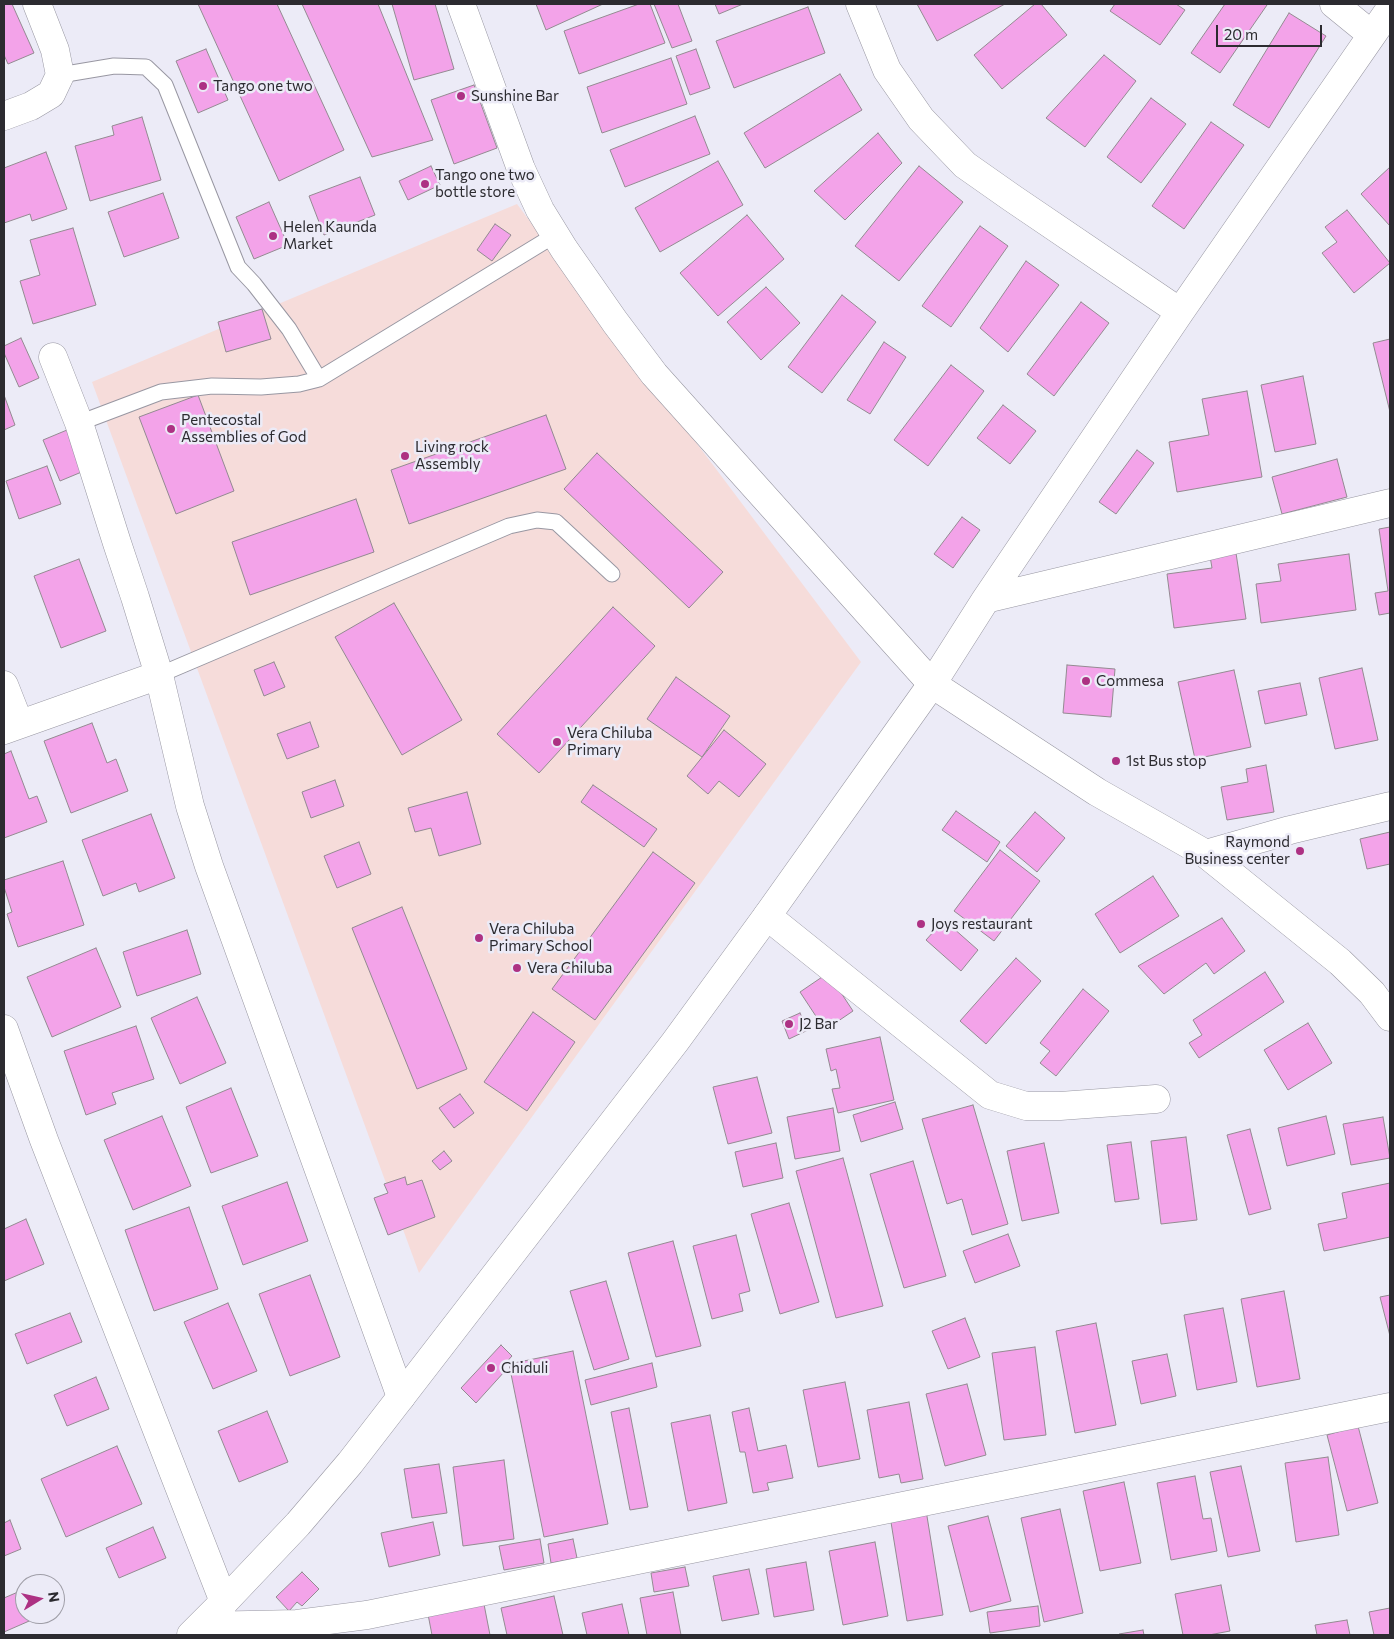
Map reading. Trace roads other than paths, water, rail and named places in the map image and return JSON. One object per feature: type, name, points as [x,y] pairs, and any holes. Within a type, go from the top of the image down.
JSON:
[{"type":"street","points":[[4,116],[31,106],[51,94],[60,75],[55,50],[37,4]]},
{"type":"street","points":[[461,4],[521,169],[540,210],[615,322],[654,374],[932,684],[1097,792],[1206,854],[1340,962],[1372,993],[1390,1017]]},
{"type":"street","points":[[860,4],[887,70],[921,119],[965,165],[1180,312]]},
{"type":"street","points":[[1334,4],[1372,35]]},
{"type":"street","points":[[196,1630],[298,1524],[350,1463],[663,1057],[768,916],[932,684],[986,599],[1180,312],[1390,9]]},
{"type":"street","points":[[53,356],[79,423],[159,676],[190,806],[209,866],[402,1397]]},
{"type":"street","points":[[986,599],[1390,503]]},
{"type":"street","points":[[4,685],[12,727],[159,676]]},
{"type":"street","points":[[1206,854],[1290,830],[1390,806]]},
{"type":"street","points":[[768,916],[990,1095],[1026,1106],[1060,1106],[1156,1099]]},
{"type":"street","points":[[4,1029],[44,1140],[224,1602]]},
{"type":"street","points":[[196,1630],[297,1624],[366,1615],[1390,1406]]},
{"type":"lane","points":[[60,75],[114,66],[146,67],[165,85],[238,267],[254,284],[289,329],[318,379]]},
{"type":"lane","points":[[79,423],[161,392],[212,386],[261,387],[299,384],[318,379],[555,235]]},
{"type":"lane","points":[[159,676],[509,526],[537,520],[556,522],[612,574]]},
{"type":"place","name":"Tango one two","points":[[203,86]]},
{"type":"place","name":"Sunshine Bar","points":[[461,96]]},
{"type":"place","name":"Tango one two bottle store","points":[[425,184]]},
{"type":"place","name":"Helen Kaunda Market","points":[[273,236]]},
{"type":"place","name":"Pentecostal Assemblies of God","points":[[171,429]]},
{"type":"place","name":"Living rock Assembly","points":[[405,456]]},
{"type":"place","name":"Commesa","points":[[1086,681]]},
{"type":"place","name":"Vera Chiluba Primary","points":[[557,742]]},
{"type":"place","name":"1st Bus stop","points":[[1116,761]]},
{"type":"place","name":"Raymond Business center","points":[[1300,851]]},
{"type":"place","name":"Joys restaurant","points":[[921,924]]},
{"type":"place","name":"Vera Chiluba Primary School","points":[[479,938]]},
{"type":"place","name":"Vera Chiluba","points":[[517,968]]},
{"type":"place","name":"J2 Bar","points":[[789,1024]]},
{"type":"place","name":"Chiduli","points":[[491,1368]]}]
